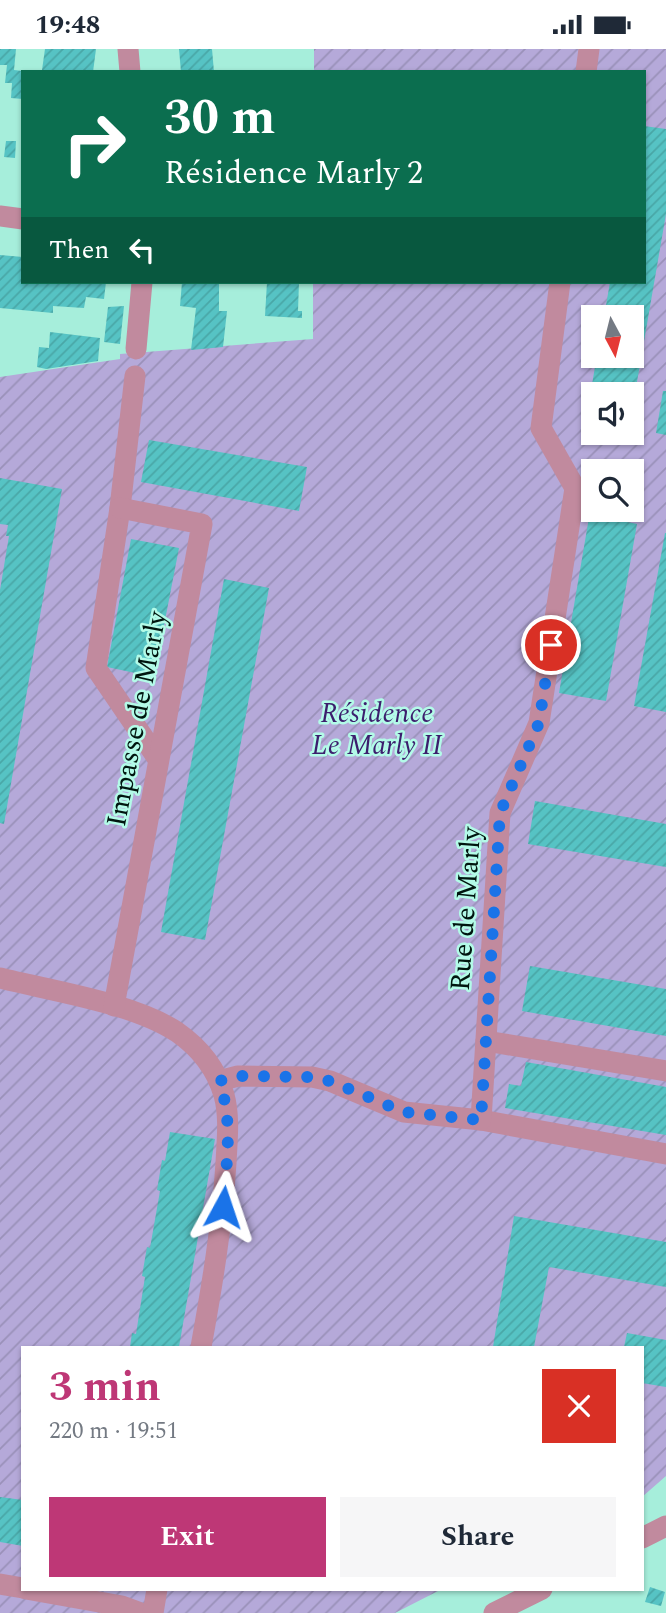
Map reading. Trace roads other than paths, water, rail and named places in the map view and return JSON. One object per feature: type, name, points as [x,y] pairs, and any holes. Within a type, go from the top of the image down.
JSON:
[{"type":"street","points":[[128,49],[130,70]]},
{"type":"street","points":[[586,70],[589,49]]},
{"type":"street","points":[[0,216],[21,219]]},
{"type":"street","points":[[136,349],[142,284]]},
{"type":"street","name":"Rue de Marly","points":[[481,1120],[500,813],[539,723],[575,488],[541,428],[560,284]]},
{"type":"street","points":[[135,376],[120,508],[96,668],[158,759]]},
{"type":"street","name":"Impasse de Marly","points":[[114,1006],[202,524],[120,508]]},
{"type":"street","points":[[0,978],[114,1006],[152,1019],[176,1032],[201,1052],[216,1072],[225,1097],[228,1127],[219,1245],[201,1346]]},
{"type":"street","points":[[486,1041],[666,1071]]},
{"type":"street","points":[[219,1081],[238,1076],[312,1077],[330,1081],[404,1112],[481,1120],[666,1154]]},
{"type":"street","points":[[644,1537],[666,1526]]},
{"type":"street","points":[[0,1584],[21,1588]]},
{"type":"street","points":[[36,1591],[122,1606],[141,1613]]},
{"type":"street","points":[[153,1613],[157,1591]]},
{"type":"street","points":[[494,1613],[537,1591]]},
{"type":"park label","name":"Résidence Le Marly II","points":[[377,729]]}]
